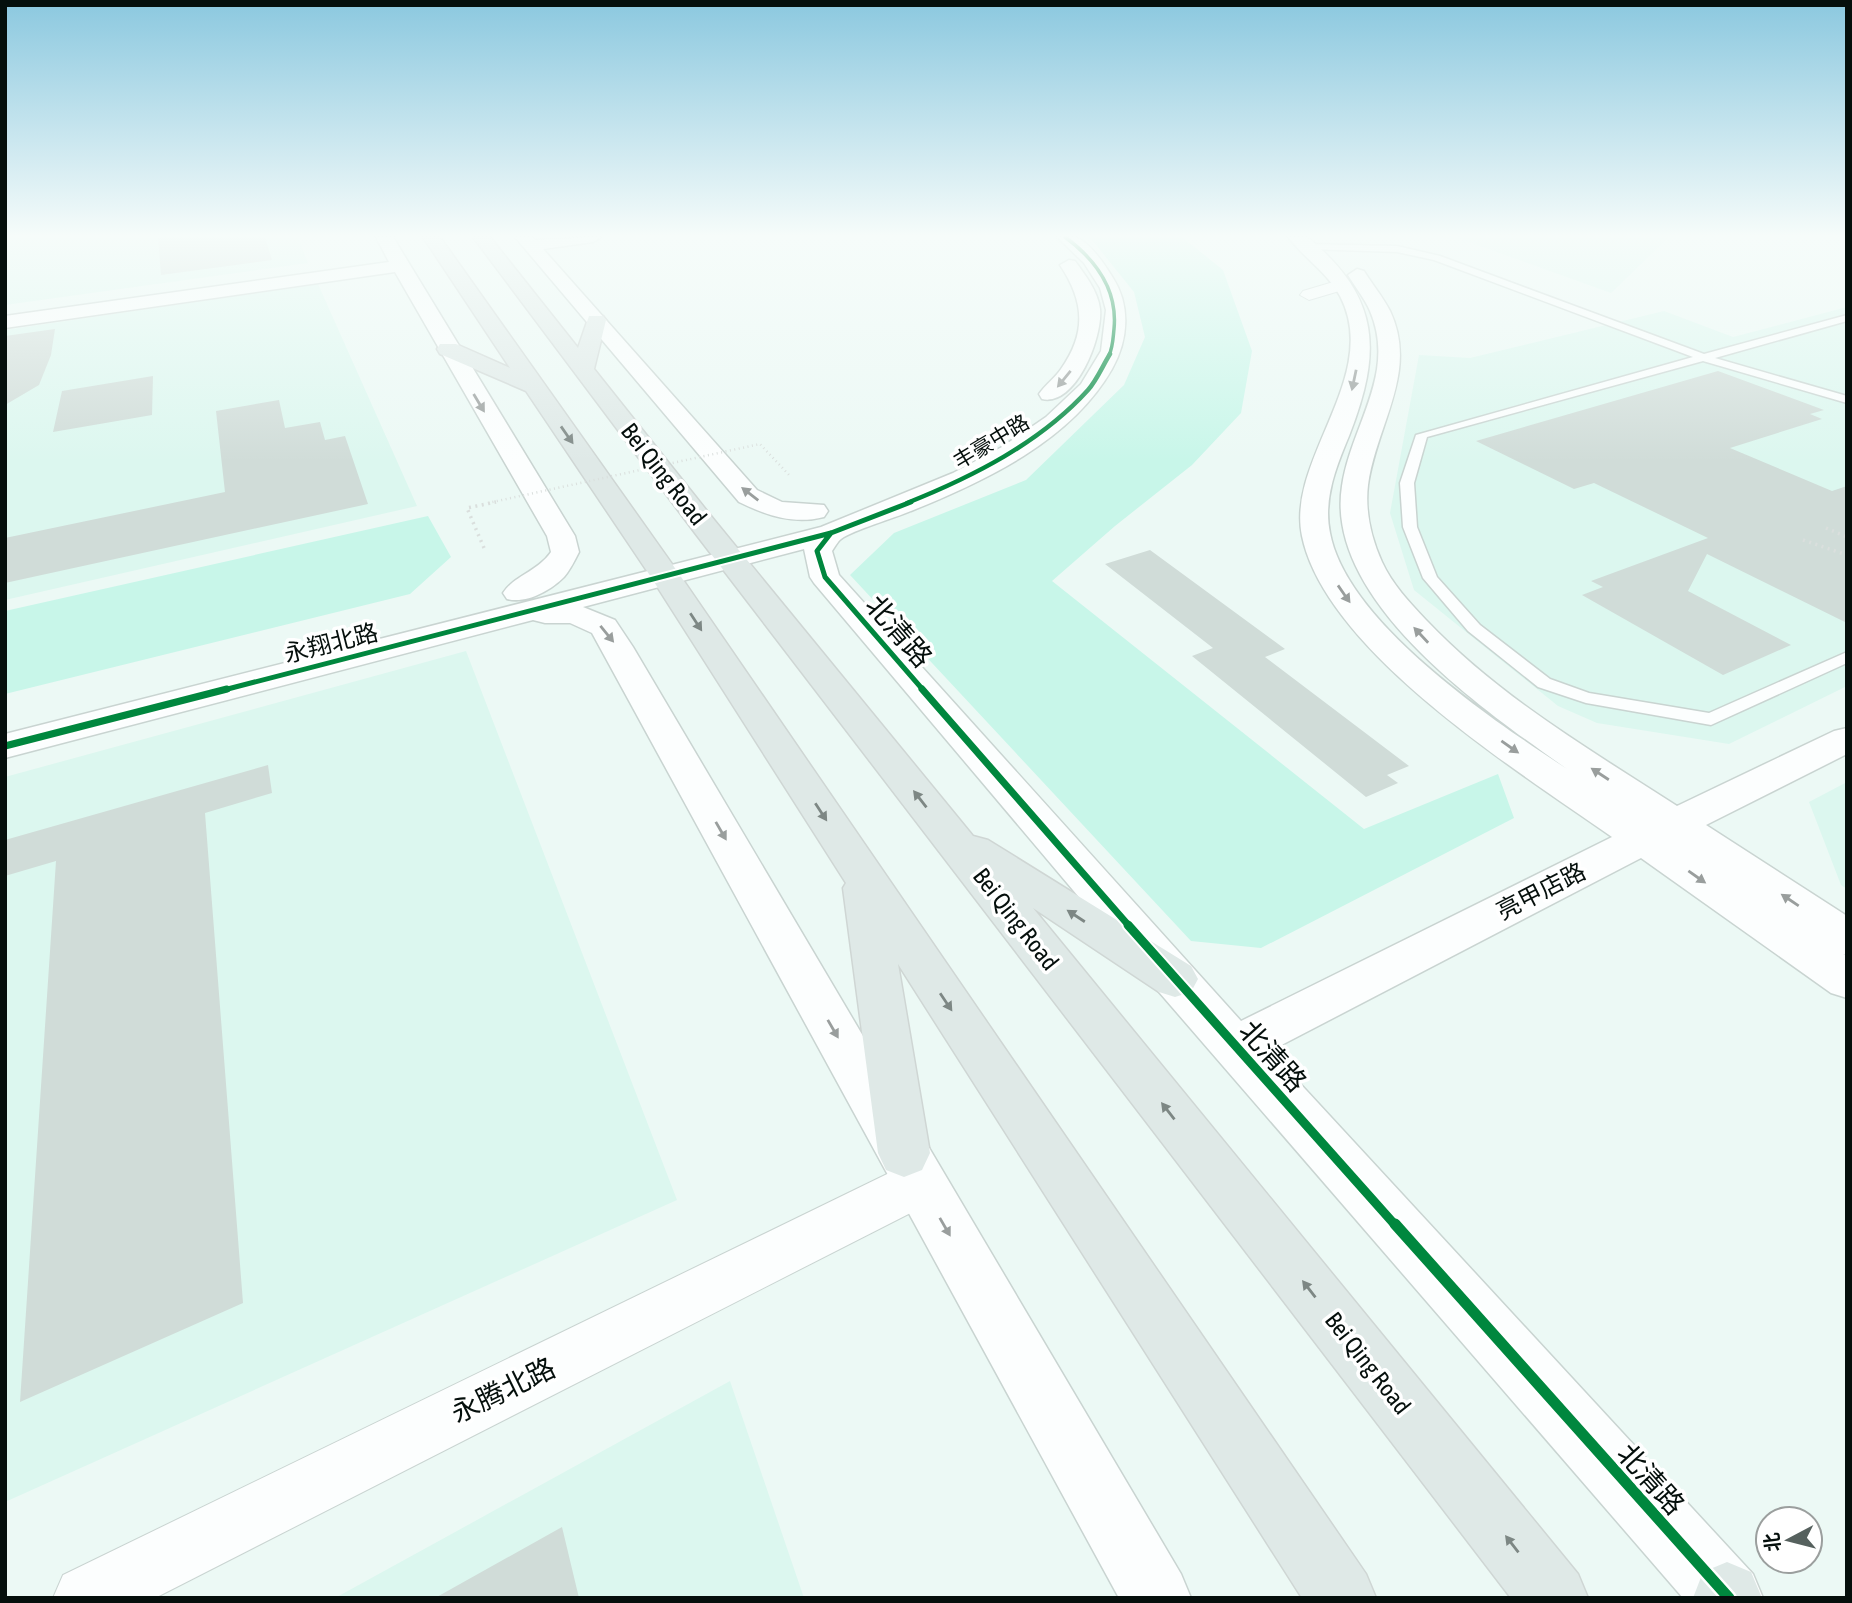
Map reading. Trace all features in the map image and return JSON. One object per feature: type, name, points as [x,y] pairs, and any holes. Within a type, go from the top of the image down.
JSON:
[{"type":"main road","points":[[483,312],[659,567],[1342,1598]]},
{"type":"main road","name":"Bei Qing Road","points":[[539,312],[723,550],[1554,1598]]},
{"type":"main road","points":[[583,369],[596,320]]},
{"type":"main road","points":[[447,349],[534,386]]},
{"type":"main road","points":[[947,833],[1175,979]]},
{"type":"main road","points":[[862,875],[912,1168]]},
{"type":"street","points":[[5,321],[71,312]]},
{"type":"street","points":[[426,312],[561,536],[565,552],[553,572],[520,603]]},
{"type":"street","points":[[589,312],[748,496],[778,510],[833,512]]},
{"type":"street","name":"丰豪中路","points":[[659,567],[723,550],[833,512],[971,449],[1025,414],[1055,390],[1071,372],[1082,350],[1090,312]]},
{"type":"street","name":"丰豪中路","points":[[833,512],[911,503],[1002,457],[1036,436],[1082,396],[1108,359],[1116,340],[1116,312]]},
{"type":"street","points":[[1355,312],[1360,349],[1348,407],[1321,468],[1314,508],[1321,552],[1342,594],[1410,669],[1490,734],[1847,938]]},
{"type":"street","points":[[1380,312],[1387,327],[1391,355],[1387,388],[1356,476],[1354,521],[1371,574],[1421,637],[1493,699],[1567,752],[1659,831],[1847,980]]},
{"type":"street","name":"北清路","points":[[833,512],[817,551],[825,577],[1175,979],[1728,1597]]},
{"type":"street","name":"永翔北路","points":[[5,746],[659,567]]},
{"type":"street","points":[[520,603],[575,614],[604,627],[1157,1598]]},
{"type":"street","name":"永翔北路","points":[[5,720],[520,603]]},
{"type":"street","name":"亮甲店路","points":[[1237,1046],[1659,831],[1847,739]]},
{"type":"street","name":"永腾北路","points":[[86,1598],[912,1168]]},
{"type":"lane","points":[[1581,312],[1705,358],[1847,400]]},
{"type":"lane","points":[[1847,318],[1422,435],[1407,483],[1410,527],[1430,578],[1474,628],[1544,682],[1586,698],[1711,719],[1847,657]]},
{"type":"path","points":[[484,548],[467,508],[760,444],[790,476]]},
{"type":"path","points":[[1826,528],[1847,537]]},
{"type":"path","points":[[1803,540],[1847,555]]},
{"type":"shaded area","points":[[129,312],[330,312],[417,506],[5,600],[5,330]]},
{"type":"shaded area","points":[[1661,312],[1733,337],[1829,312],[1847,312],[1847,686],[1729,744],[1597,723],[1558,706],[1414,590],[1390,513],[1419,355],[1470,358]]},
{"type":"shaded area","points":[[466,651],[677,1200],[5,1502],[5,777]]},
{"type":"shaded area","points":[[1847,782],[1847,889],[1841,885],[1809,802]]},
{"type":"shaded area","points":[[730,1381],[804,1598],[335,1598]]},
{"type":"green space","points":[[1139,312],[1238,312],[1252,351],[1241,413],[1192,465],[1115,526],[1052,581],[1364,829],[1498,774],[1514,818],[1261,948],[1191,941],[850,575],[894,533],[1026,480],[1124,385],[1145,337]]},
{"type":"green space","points":[[428,516],[451,557],[410,594],[5,694],[5,611]]},
{"type":"building","points":[[55,329],[51,355],[39,385],[5,405],[5,336]]},
{"type":"building","points":[[1718,371],[1824,410],[1810,414],[1822,419],[1730,448],[1832,491],[1847,486],[1847,623],[1707,554],[1688,591],[1791,645],[1723,675],[1582,595],[1603,587],[1591,581],[1708,538],[1594,483],[1574,489],[1476,441]]},
{"type":"building","points":[[153,376],[152,415],[53,432],[62,391]]},
{"type":"building","points":[[279,400],[285,428],[320,422],[325,440],[345,436],[368,504],[5,583],[5,538],[225,492],[216,411]]},
{"type":"building","points":[[1150,550],[1285,649],[1265,657],[1409,766],[1387,775],[1398,783],[1366,797],[1192,656],[1213,648],[1105,564]]},
{"type":"building","points":[[268,765],[272,793],[205,813],[243,1303],[20,1402],[56,861],[5,876],[5,840]]},
{"type":"building","points":[[562,1527],[579,1598],[435,1598]]},
{"type":"cycle path","points":[[5,746],[831,533],[868,519],[962,479],[1011,452],[1055,422],[1090,388],[1112,351],[1116,312]]},
{"type":"cycle path","points":[[831,533],[817,551],[825,577],[1175,979],[1729,1598]]}]
